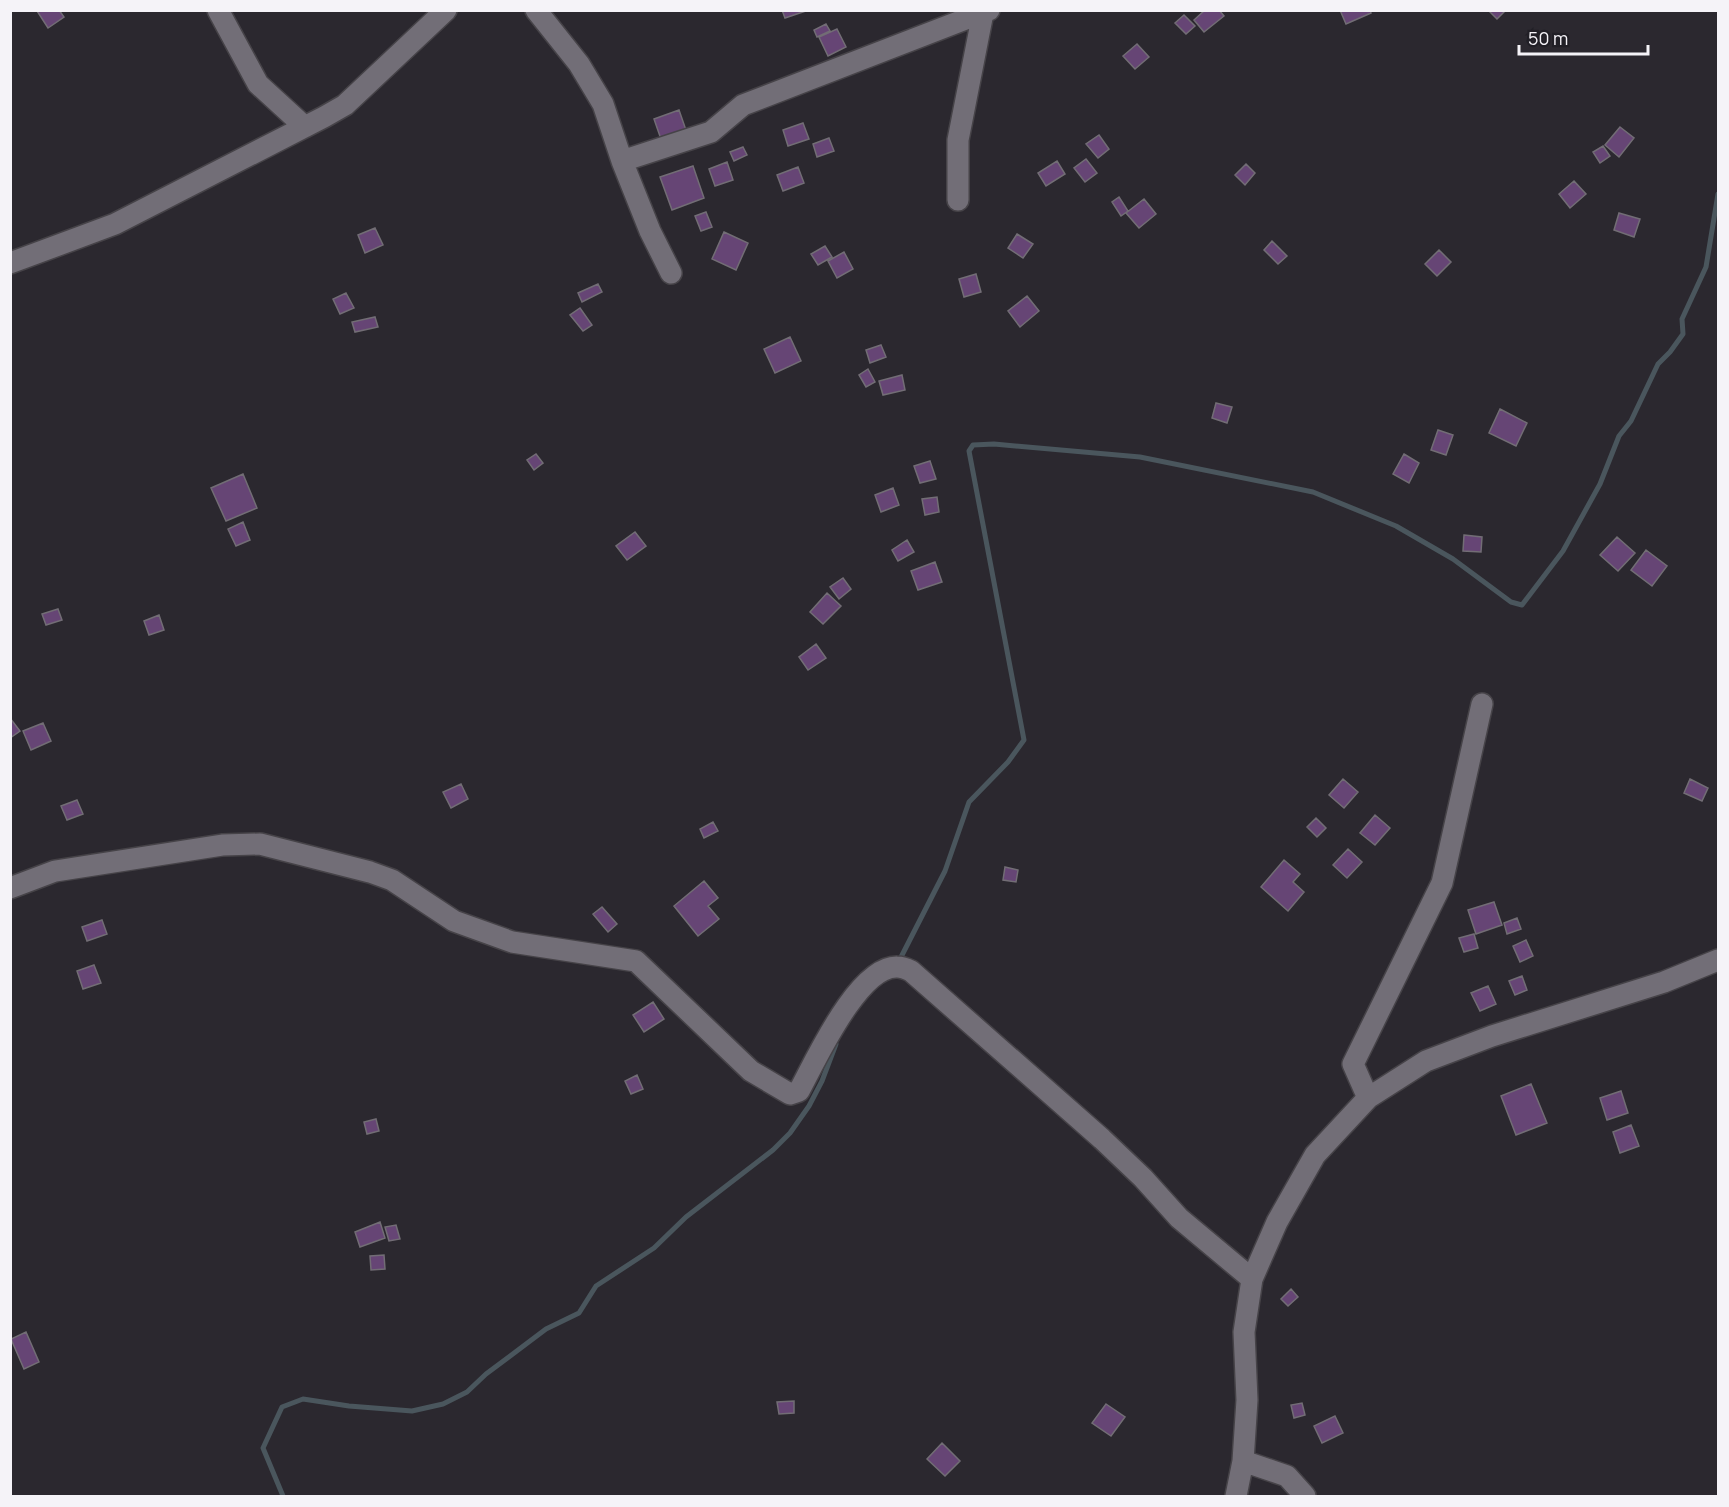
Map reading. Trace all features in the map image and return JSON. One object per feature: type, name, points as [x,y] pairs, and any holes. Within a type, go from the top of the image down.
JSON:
[{"type":"street","points":[[218,10],[258,84],[305,127]]},
{"type":"street","points":[[10,262],[115,224],[345,105],[446,10]]},
{"type":"street","points":[[536,10],[579,64],[603,104],[622,161],[650,231],[671,273]]},
{"type":"street","points":[[622,161],[711,132],[743,105],[986,12]]},
{"type":"street","points":[[958,200],[958,140],[986,12]]},
{"type":"street","points":[[1368,1098],[1353,1064],[1442,883],[1482,704]]},
{"type":"street","points":[[10,888],[55,871],[222,845],[260,844],[370,872],[392,880],[454,921],[512,942],[636,961],[751,1071],[790,1094],[799,1091],[850,1000],[885,970],[896,967],[911,971],[1102,1139],[1143,1178],[1179,1218],[1252,1279]]},
{"type":"street","points":[[1236,1497],[1243,1461],[1247,1400],[1244,1332],[1252,1279],[1277,1222],[1315,1155],[1368,1098],[1426,1061],[1492,1036],[1664,982],[1719,960]]},
{"type":"street","points":[[1243,1461],[1287,1476],[1305,1497]]},
{"type":"building","points":[[59,10],[64,17],[48,28],[37,11]]},
{"type":"building","points":[[782,10],[806,10],[806,11],[785,18]]},
{"type":"building","points":[[1205,10],[1219,10],[1224,16],[1204,32],[1194,20]]},
{"type":"building","points":[[1340,10],[1370,10],[1371,13],[1346,24]]},
{"type":"building","points":[[1488,10],[1506,10],[1497,19]]},
{"type":"building","points":[[1184,15],[1195,26],[1186,34],[1175,23]]},
{"type":"building","points":[[826,24],[830,31],[817,37],[814,30]]},
{"type":"building","points":[[837,29],[846,47],[828,56],[819,37]]},
{"type":"building","points":[[1137,44],[1149,57],[1135,69],[1123,56]]},
{"type":"building","points":[[679,110],[687,133],[662,142],[654,119]]},
{"type":"building","points":[[803,123],[809,139],[788,146],[783,130]]},
{"type":"building","points":[[1620,127],[1634,138],[1619,157],[1605,145]]},
{"type":"building","points":[[1099,135],[1109,149],[1098,158],[1086,144]]},
{"type":"building","points":[[829,138],[834,151],[817,157],[813,144]]},
{"type":"building","points":[[1603,146],[1610,156],[1600,163],[1593,152]]},
{"type":"building","points":[[743,147],[747,155],[734,161],[730,152]]},
{"type":"building","points":[[1086,159],[1097,173],[1085,182],[1074,168]]},
{"type":"building","points":[[1057,161],[1065,174],[1046,186],[1038,173]]},
{"type":"building","points":[[727,162],[733,180],[715,186],[709,169]]},
{"type":"building","points":[[1246,164],[1255,173],[1245,185],[1235,175]]},
{"type":"building","points":[[693,166],[704,198],[672,210],[660,177]]},
{"type":"building","points":[[798,167],[804,183],[783,191],[777,175]]},
{"type":"building","points":[[1574,181],[1586,194],[1570,208],[1559,194]]},
{"type":"building","points":[[1119,197],[1128,211],[1121,216],[1112,202]]},
{"type":"building","points":[[1144,199],[1156,214],[1139,228],[1126,213]]},
{"type":"building","points":[[706,212],[712,227],[701,231],[695,216]]},
{"type":"building","points":[[1619,213],[1640,219],[1634,237],[1614,230]]},
{"type":"building","points":[[375,228],[383,245],[365,253],[358,235]]},
{"type":"building","points":[[724,232],[748,243],[736,270],[712,259]]},
{"type":"building","points":[[1017,234],[1033,244],[1023,258],[1008,248]]},
{"type":"building","points":[[1272,241],[1287,256],[1278,264],[1264,250]]},
{"type":"building","points":[[825,246],[832,257],[818,265],[811,254]]},
{"type":"building","points":[[1439,250],[1451,262],[1437,276],[1425,264]]},
{"type":"building","points":[[844,252],[853,269],[837,278],[828,261]]},
{"type":"building","points":[[976,274],[981,292],[964,297],[959,279]]},
{"type":"building","points":[[598,284],[602,292],[582,302],[578,293]]},
{"type":"building","points":[[346,293],[354,308],[340,314],[333,299]]},
{"type":"building","points":[[1027,296],[1039,311],[1020,327],[1008,311]]},
{"type":"building","points":[[580,308],[592,325],[583,331],[570,315]]},
{"type":"building","points":[[375,317],[378,327],[355,332],[352,322]]},
{"type":"building","points":[[790,337],[801,361],[775,373],[764,349]]},
{"type":"building","points":[[881,345],[886,357],[870,363],[866,350]]},
{"type":"building","points":[[868,369],[875,382],[866,387],[859,375]]},
{"type":"building","points":[[902,375],[905,390],[883,395],[879,381]]},
{"type":"building","points":[[1216,403],[1232,407],[1227,423],[1212,418]]},
{"type":"building","points":[[1500,409],[1527,423],[1516,446],[1489,433]]},
{"type":"building","points":[[1438,430],[1453,435],[1446,455],[1431,450]]},
{"type":"building","points":[[536,454],[543,463],[534,470],[527,460]]},
{"type":"building","points":[[1404,454],[1419,463],[1409,483],[1393,474]]},
{"type":"building","points":[[930,461],[936,479],[920,483],[914,466]]},
{"type":"building","points":[[243,474],[257,508],[226,521],[211,488]]},
{"type":"building","points":[[893,488],[899,505],[881,512],[875,495]]},
{"type":"building","points":[[937,497],[939,512],[925,515],[922,499]]},
{"type":"building","points":[[243,522],[250,540],[236,546],[228,529]]},
{"type":"building","points":[[635,532],[646,546],[627,560],[616,546]]},
{"type":"building","points":[[1464,535],[1482,537],[1481,552],[1463,551]]},
{"type":"building","points":[[1617,537],[1635,553],[1618,571],[1600,555]]},
{"type":"building","points":[[907,540],[914,552],[898,561],[892,550]]},
{"type":"building","points":[[1646,550],[1667,566],[1652,586],[1631,570]]},
{"type":"building","points":[[935,562],[942,582],[918,590],[911,571]]},
{"type":"building","points":[[843,578],[851,589],[839,599],[830,587]]},
{"type":"building","points":[[827,593],[841,606],[823,624],[810,612]]},
{"type":"building","points":[[58,609],[62,620],[46,625],[42,614]]},
{"type":"building","points":[[159,615],[164,630],[149,635],[144,621]]},
{"type":"building","points":[[816,644],[826,658],[808,670],[799,657]]},
{"type":"building","points":[[10,718],[20,731],[10,738]]},
{"type":"building","points":[[43,723],[51,741],[31,750],[23,731]]},
{"type":"building","points":[[1343,779],[1358,792],[1344,808],[1329,795]]},
{"type":"building","points":[[1690,779],[1708,788],[1702,801],[1684,793]]},
{"type":"building","points":[[461,784],[468,799],[451,808],[443,792]]},
{"type":"building","points":[[77,800],[83,814],[67,820],[61,806]]},
{"type":"building","points":[[1375,815],[1390,828],[1375,845],[1360,833]]},
{"type":"building","points":[[1316,818],[1326,828],[1317,837],[1307,827]]},
{"type":"building","points":[[713,822],[718,831],[704,838],[700,829]]},
{"type":"building","points":[[1348,849],[1362,862],[1347,878],[1333,865]]},
{"type":"building","points":[[1284,860],[1300,874],[1293,882],[1304,892],[1288,911],[1261,887]]},
{"type":"building","points":[[1005,867],[1018,870],[1016,882],[1003,880]]},
{"type":"building","points":[[704,881],[718,898],[708,906],[719,919],[698,936],[674,906]]},
{"type":"building","points":[[1494,902],[1502,925],[1476,934],[1468,910]]},
{"type":"building","points":[[602,907],[617,924],[608,932],[593,914]]},
{"type":"building","points":[[1517,918],[1521,929],[1507,934],[1504,923]]},
{"type":"building","points":[[102,920],[107,934],[87,941],[82,927]]},
{"type":"building","points":[[1474,934],[1478,948],[1464,952],[1459,938]]},
{"type":"building","points":[[1526,940],[1533,956],[1520,962],[1513,946]]},
{"type":"building","points":[[94,965],[101,983],[83,989],[77,971]]},
{"type":"building","points":[[1522,976],[1527,990],[1515,995],[1509,981]]},
{"type":"building","points":[[1488,986],[1496,1004],[1480,1011],[1471,993]]},
{"type":"building","points":[[653,1002],[664,1019],[644,1032],[633,1015]]},
{"type":"building","points":[[637,1075],[643,1089],[631,1094],[625,1081]]},
{"type":"building","points":[[1531,1084],[1547,1123],[1516,1135],[1501,1096]]},
{"type":"building","points":[[1621,1091],[1628,1113],[1607,1120],[1600,1098]]},
{"type":"building","points":[[376,1119],[379,1131],[367,1134],[364,1122]]},
{"type":"building","points":[[1631,1125],[1639,1146],[1620,1153],[1613,1132]]},
{"type":"building","points":[[380,1222],[385,1238],[360,1247],[355,1232]]},
{"type":"building","points":[[396,1225],[400,1239],[389,1241],[385,1227]]},
{"type":"building","points":[[384,1255],[385,1269],[371,1270],[370,1256]]},
{"type":"building","points":[[1291,1289],[1298,1297],[1288,1306],[1281,1299]]},
{"type":"building","points":[[26,1332],[39,1362],[24,1369],[11,1339]]},
{"type":"building","points":[[794,1401],[794,1413],[779,1414],[777,1402]]},
{"type":"building","points":[[1302,1403],[1305,1415],[1294,1418],[1291,1405]]},
{"type":"building","points":[[1106,1404],[1125,1417],[1111,1436],[1092,1423]]},
{"type":"building","points":[[1335,1416],[1343,1433],[1322,1443],[1314,1426]]},
{"type":"building","points":[[942,1443],[960,1461],[945,1476],[927,1459]]},
{"type":"waterway","points":[[898,963],[945,871],[969,802],[1008,762],[1024,740],[969,451],[973,445],[994,444],[1140,457],[1313,492],[1396,526],[1453,559],[1511,602],[1522,605],[1563,551],[1600,484],[1619,436],[1631,421],[1658,364],[1683,334],[1682,319],[1706,267],[1718,194]]},
{"type":"waterway","points":[[283,1496],[263,1448],[282,1407],[303,1399],[349,1406],[412,1411],[443,1404],[467,1392],[486,1374],[546,1329],[579,1313],[596,1286],[654,1248],[686,1217],[773,1150],[790,1133],[809,1106],[822,1081],[836,1044]]}]
